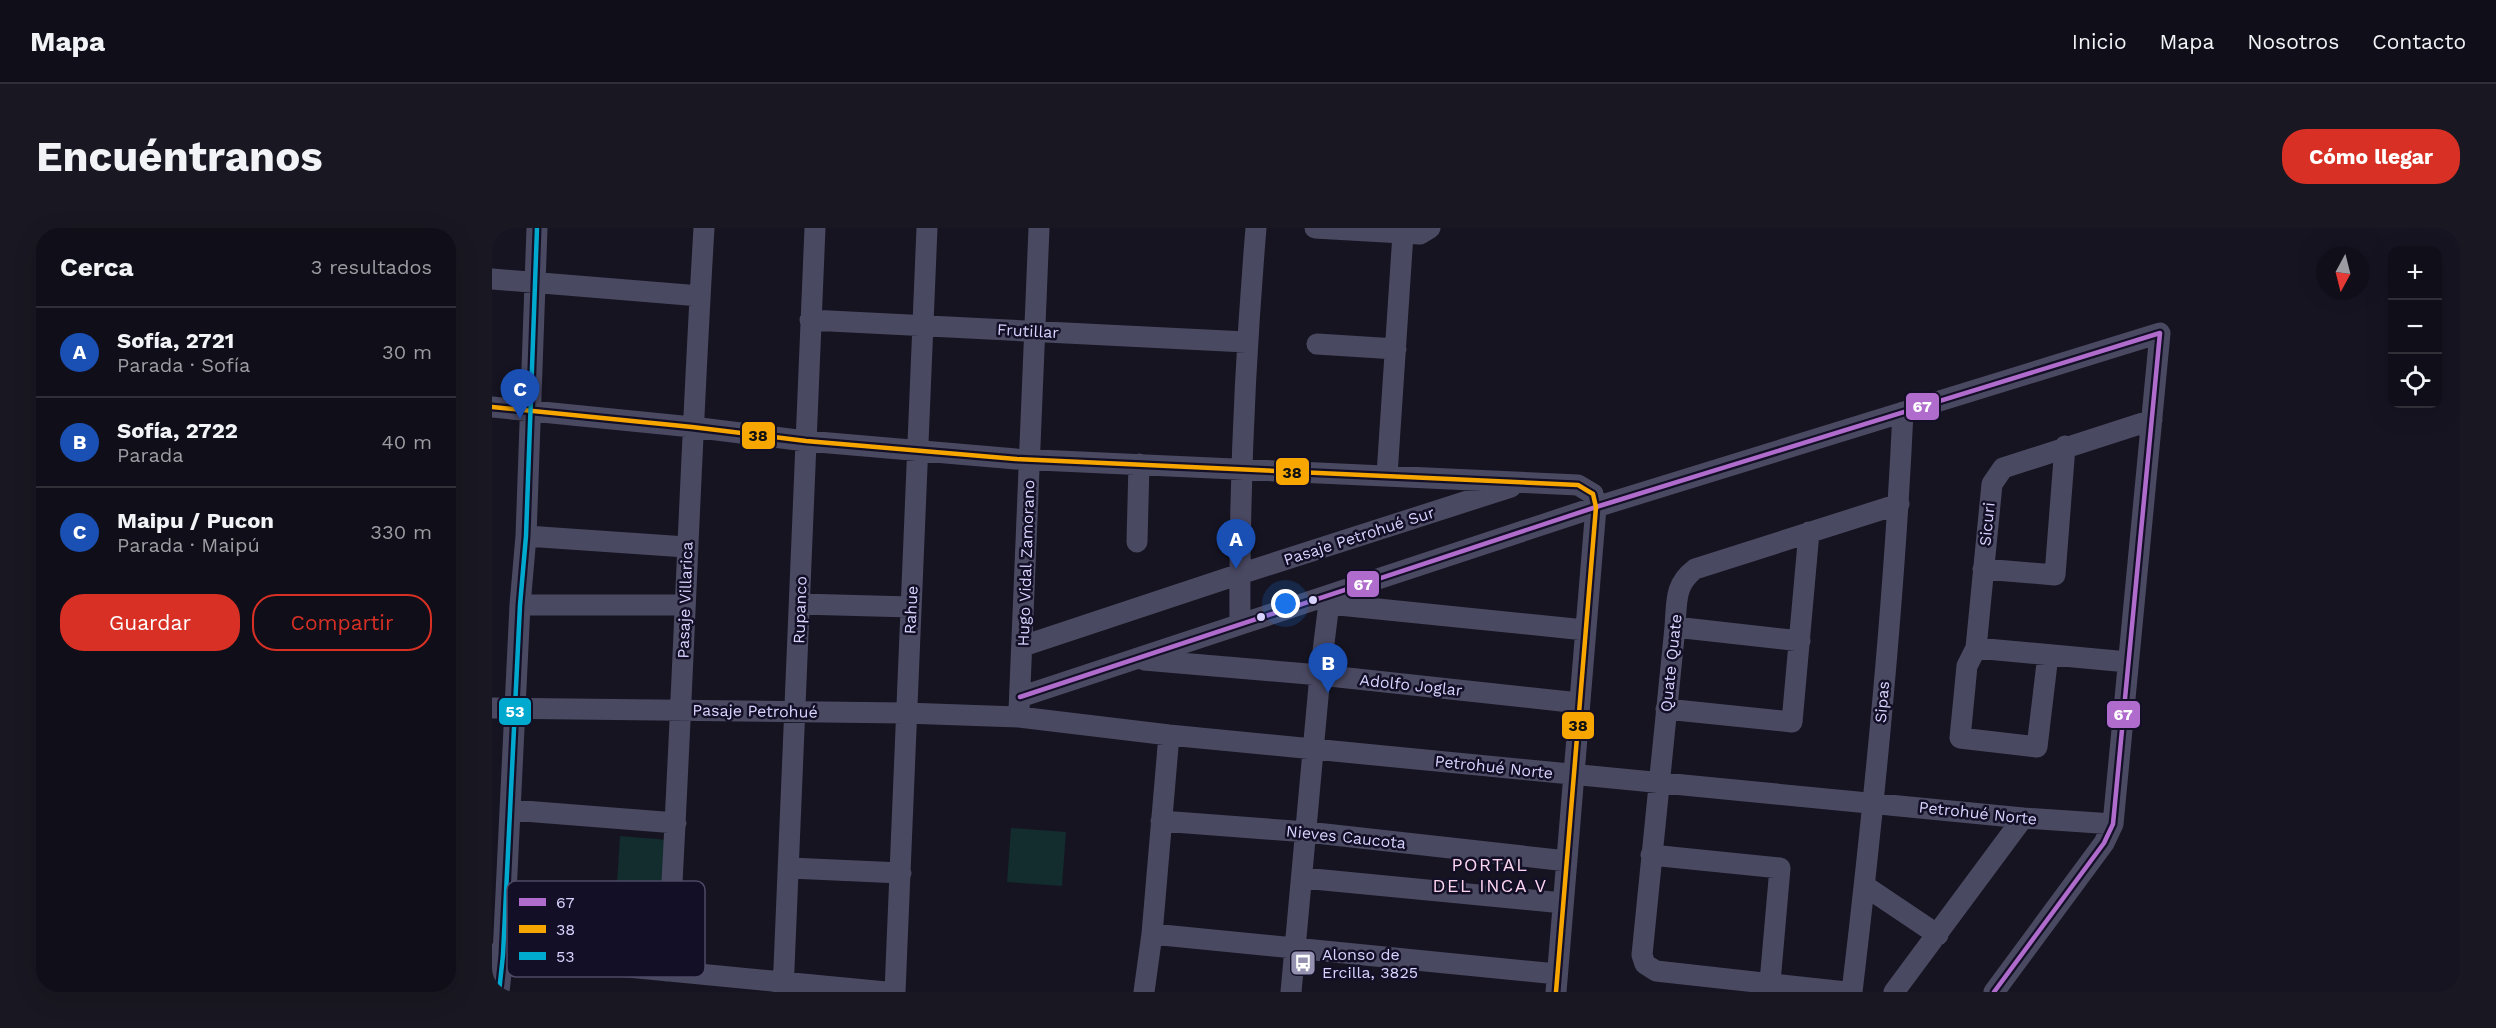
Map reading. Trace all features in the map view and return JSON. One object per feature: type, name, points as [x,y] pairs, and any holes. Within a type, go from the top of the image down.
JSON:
[{"type":"street","points":[[499,992],[498,954],[511,810],[520,605],[526,536],[537,228]]},
{"type":"street","name":"Pasaje Villarica","points":[[673,881],[686,547],[704,228]]},
{"type":"street","name":"Rupanco","points":[[784,987],[815,228]]},
{"type":"street","name":"Rahue","points":[[895,992],[927,228]]},
{"type":"street","name":"Hugo Vidal Zamorano","points":[[1019,707],[1040,228]]},
{"type":"street","points":[[1240,623],[1240,468],[1246,342],[1256,228]]},
{"type":"street","points":[[1315,228],[1403,234],[1420,234],[1430,228]]},
{"type":"street","points":[[1387,475],[1403,234]]},
{"type":"street","points":[[492,279],[700,296]]},
{"type":"street","name":"Frutillar","points":[[810,320],[1246,342]]},
{"type":"street","points":[[1019,707],[1136,659],[1240,623],[1330,599],[1596,507],[2160,333],[2113,824],[2104,843],[1994,992]]},
{"type":"street","points":[[1317,344],[1396,349]]},
{"type":"street","points":[[492,407],[807,441],[1029,459],[1578,485],[1593,494],[1596,507],[1557,983],[1296,947],[1152,934]]},
{"type":"street","name":"Sipas","points":[[1852,992],[1873,802],[1899,504],[1903,412]]},
{"type":"street","name":"Sicuri","points":[[2048,655],[2037,747],[1960,738],[1967,666],[1976,648],[1992,484],[1996,474],[2002,468],[2065,446],[2151,420]]},
{"type":"street","points":[[1983,568],[2055,575],[2065,446]]},
{"type":"street","points":[[1137,542],[1139,464]]},
{"type":"street","name":"Pasaje Petrohué Sur","points":[[1023,646],[1524,484]]},
{"type":"street","name":"Quate Quate","points":[[1770,982],[1656,971],[1646,964],[1642,955],[1679,586],[1695,569],[1899,504]]},
{"type":"street","points":[[1666,709],[1792,722],[1809,532]]},
{"type":"street","points":[[526,536],[686,547]]},
{"type":"street","points":[[1330,599],[1585,630]]},
{"type":"street","points":[[1291,992],[1320,675],[1330,599]]},
{"type":"street","points":[[800,604],[911,607]]},
{"type":"street","points":[[520,605],[685,605]]},
{"type":"street","points":[[1674,627],[1800,640]]},
{"type":"street","points":[[1976,648],[2128,662]]},
{"type":"street","name":"Adolfo Joglar","points":[[1136,659],[1320,675],[1579,703]]},
{"type":"street","name":"Petrohué Norte","points":[[1019,707],[1169,735],[2023,818],[2113,824]]},
{"type":"street","name":"Pasaje Petrohué","points":[[492,708],[905,713],[1019,707]]},
{"type":"street","points":[[1144,992],[1152,934],[1169,735]]},
{"type":"street","points":[[511,810],[676,823]]},
{"type":"street","points":[[1894,992],[2023,818]]},
{"type":"street","name":"Nieves Caucota","points":[[1161,821],[1307,832],[1567,861]]},
{"type":"street","points":[[1652,855],[1780,868],[1770,982],[1846,992]]},
{"type":"street","points":[[790,868],[901,873]]},
{"type":"street","points":[[1303,878],[1563,903]]},
{"type":"street","points":[[1865,886],[1938,935]]},
{"type":"street","points":[[705,976],[784,987],[886,992]]},
{"type":"green space","points":[[1011,828],[1066,832],[1062,886],[1007,882]]},
{"type":"green space","points":[[620,836],[669,840],[666,881],[617,881]]},
{"type":"transit line","name":"53","points":[[499,992],[503,955],[520,605],[526,536],[537,228]]},
{"type":"transit line","name":"67","points":[[1020,697],[1596,507],[2160,333],[2113,824],[2104,843],[1994,992]]},
{"type":"transit line","name":"38","points":[[492,407],[806,441],[1016,459],[1578,485],[1593,494],[1596,507],[1556,992]]},
{"type":"place","name":"Maipu / Pucon","points":[[520,419]]},
{"type":"place","name":"Sofía, 2721","points":[[1236,569]]},
{"type":"place","name":"Sofía, 2722","points":[[1328,693]]},
{"type":"place","name":"Alonso de Ercilla, 3825","points":[[1303,963]]},
{"type":"district","name":"PORTAL DEL INCA V","points":[[1490,874]]}]
